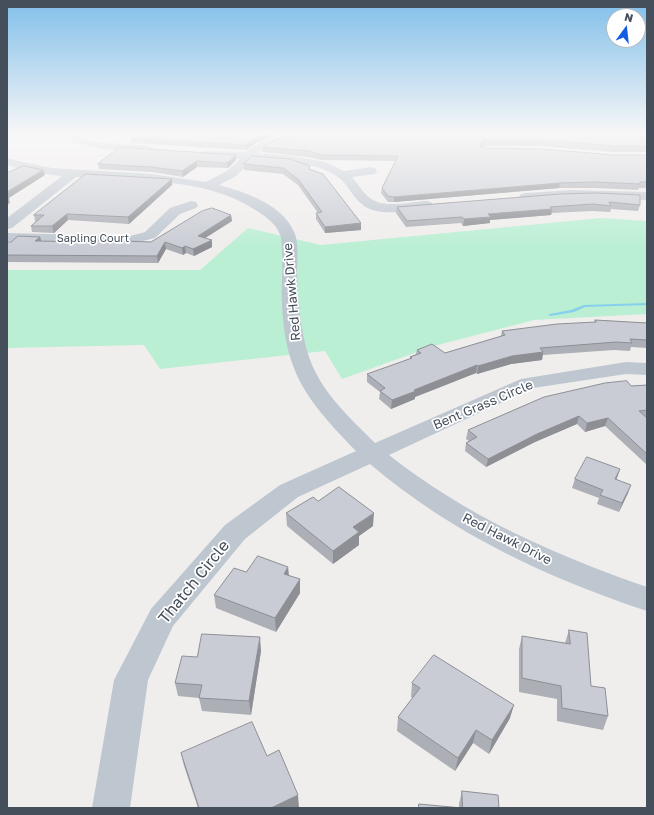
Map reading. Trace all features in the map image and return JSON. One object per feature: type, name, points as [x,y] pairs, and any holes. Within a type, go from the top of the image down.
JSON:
[{"type":"street","name":"Red Hawk Drive","points":[[65,172],[157,179],[207,186],[225,191],[265,209],[278,220],[286,232],[289,240],[290,295],[296,345],[300,359],[310,382],[333,413],[372,454],[437,502],[480,528],[579,574],[647,599]]},
{"type":"street","points":[[207,186],[233,172]]},
{"type":"street","points":[[337,172],[343,175],[368,203],[379,207],[394,208],[441,204]]},
{"type":"street","points":[[343,175],[364,172]]},
{"type":"street","points":[[7,225],[74,173]]},
{"type":"street","points":[[511,198],[594,193],[647,196]]},
{"type":"street","name":"Sapling Court","points":[[7,237],[130,240],[150,235],[175,211],[191,205]]},
{"type":"street","name":"Bent Grass Circle","points":[[372,454],[528,383],[626,368],[647,368]]},
{"type":"street","name":"Thatch Circle","points":[[111,808],[131,680],[162,618],[235,532],[289,491],[372,454]]},
{"type":"green space","points":[[601,218],[647,221],[647,314],[534,320],[434,346],[342,379],[325,351],[160,369],[144,345],[7,348],[7,270],[200,270],[248,228],[321,245]]},
{"type":"building","points":[[9,172],[40,172],[7,192],[7,173]]},
{"type":"building","points":[[288,172],[317,172],[323,174],[361,223],[325,227],[316,213],[322,212],[298,179]]},
{"type":"building","points":[[390,172],[647,172],[647,182],[640,182],[640,184],[595,182],[560,183],[394,197],[388,196],[382,188]]},
{"type":"building","points":[[86,174],[172,179],[128,217],[67,214],[52,226],[31,226],[44,215],[34,215]]},
{"type":"building","points":[[595,193],[640,195],[640,205],[609,202],[611,206],[593,204],[550,207],[552,209],[488,214],[491,217],[464,219],[462,217],[407,221],[397,207],[560,194]]},
{"type":"building","points":[[212,208],[231,215],[198,236],[212,240],[193,249],[185,246],[182,248],[165,242],[157,256],[7,255],[7,242],[11,242],[18,236],[40,237],[35,241],[95,242],[96,240],[151,242],[202,211]]},
{"type":"building","points":[[595,320],[647,323],[647,340],[630,339],[632,343],[616,342],[540,348],[543,352],[512,356],[478,366],[477,365],[392,400],[380,391],[385,388],[367,374],[412,358],[410,357],[421,353],[417,350],[432,344],[445,353],[505,335],[502,331],[557,324],[596,322]]},
{"type":"building","points":[[627,381],[631,386],[647,385],[647,410],[639,411],[647,418],[647,454],[608,418],[587,423],[579,416],[537,434],[488,459],[466,443],[477,437],[468,430],[544,397],[605,383]]},
{"type":"building","points":[[587,457],[620,469],[615,479],[631,485],[622,503],[600,495],[603,490],[575,479]]},
{"type":"building","points":[[339,487],[374,513],[353,527],[359,532],[333,551],[286,513],[313,497],[318,501]]},
{"type":"building","points":[[258,556],[288,567],[284,574],[300,579],[275,618],[214,595],[234,568],[246,572]]},
{"type":"building","points":[[569,630],[587,633],[591,686],[605,688],[608,716],[562,708],[561,686],[522,678],[522,636],[570,644]]},
{"type":"building","points":[[202,634],[260,637],[249,701],[199,698],[202,685],[175,683],[182,656],[197,657]]},
{"type":"building","points":[[434,655],[514,705],[492,740],[476,730],[458,758],[398,717],[420,688],[412,683]]},
{"type":"building","points":[[252,722],[267,756],[279,750],[298,795],[271,808],[199,808],[181,753]]},
{"type":"building","points":[[462,791],[498,795],[499,808],[463,808]]},
{"type":"building","points":[[419,804],[462,808],[419,808]]},
{"type":"waterway","points":[[550,315],[572,311],[584,306],[647,304]]}]
